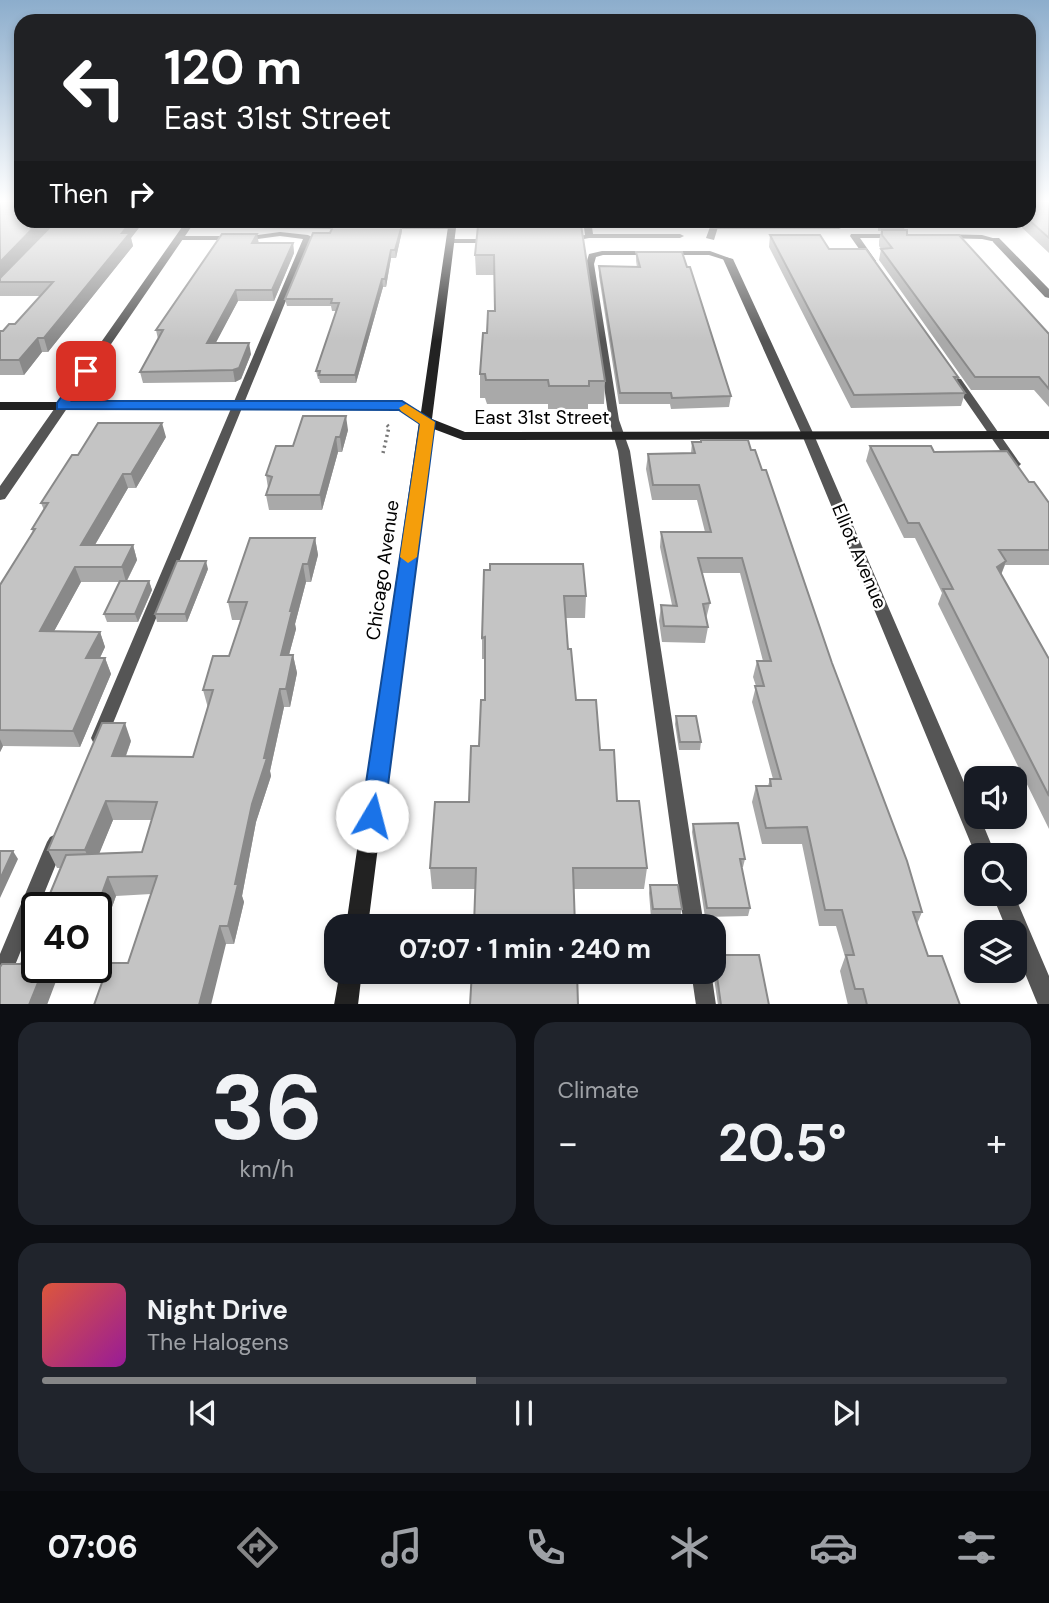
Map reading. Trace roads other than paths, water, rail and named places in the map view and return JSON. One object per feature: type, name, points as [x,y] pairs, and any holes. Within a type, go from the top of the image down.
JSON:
[{"type":"street","points":[[0,496],[175,247]]},
{"type":"street","name":"Chicago Avenue","points":[[359,914],[428,422],[450,247]]},
{"type":"street","points":[[1003,247],[1049,295]]},
{"type":"street","name":"Elliot Avenue","points":[[728,259],[808,435],[981,843]]},
{"type":"street","name":"East 31st Street","points":[[0,406],[402,406],[428,422],[463,436],[1049,435]]},
{"type":"street","points":[[1008,906],[1049,1004]]},
{"type":"street","points":[[346,1004],[349,984]]},
{"type":"lane","points":[[96,745],[303,247]]},
{"type":"lane","points":[[862,247],[877,268]]},
{"type":"lane","points":[[692,914],[624,451],[618,436],[590,264],[592,256],[602,253],[710,253],[728,259]]},
{"type":"lane","points":[[954,377],[1020,472]]},
{"type":"lane","points":[[0,978],[64,822]]},
{"type":"lane","points":[[703,984],[706,1004]]}]
